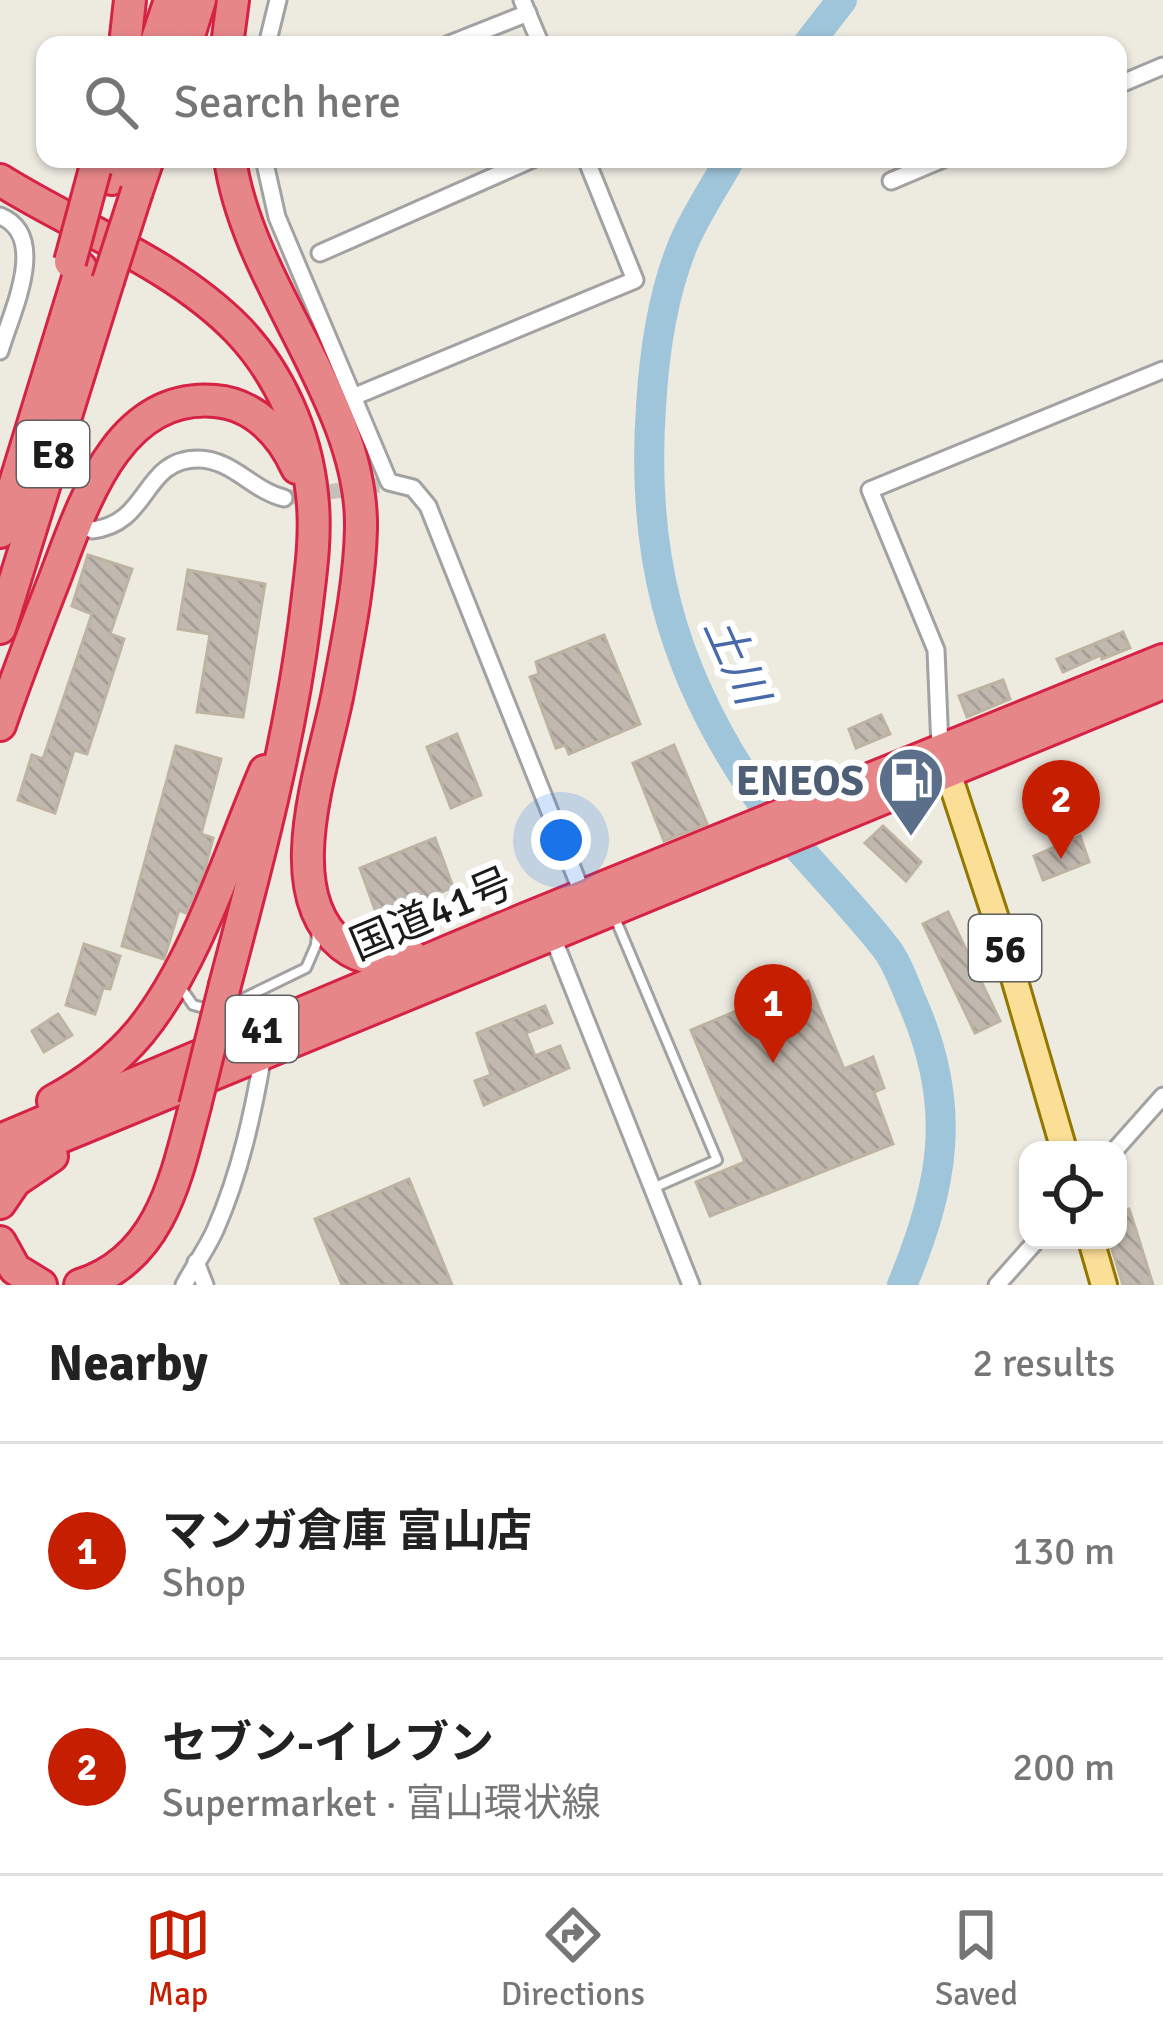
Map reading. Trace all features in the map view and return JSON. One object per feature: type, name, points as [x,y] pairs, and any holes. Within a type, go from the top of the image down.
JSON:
[{"type":"highway","points":[[126,36],[130,0]]},
{"type":"highway","points":[[158,36],[170,0]]},
{"type":"highway","points":[[189,36],[200,0]]},
{"type":"highway","points":[[228,36],[233,0]]},
{"type":"highway","points":[[0,156],[180,262],[254,322],[283,360],[317,427],[348,504],[358,557]]},
{"type":"highway","points":[[232,168],[254,246],[345,444],[361,512],[339,690],[310,832],[308,866],[318,916],[347,950],[367,959],[387,960],[538,927]]},
{"type":"highway","name":"E8","points":[[0,628],[112,171]]},
{"type":"highway","points":[[0,180],[175,280],[248,342],[296,422],[312,490],[313,556],[297,686],[235,982],[180,1218],[159,1255],[129,1285]]},
{"type":"highway","name":"E8","points":[[0,529],[86,270]]},
{"type":"highway","points":[[0,725],[93,485],[121,442],[158,412],[181,403],[226,402],[264,422],[279,436],[300,475],[312,527],[313,556]]},
{"type":"highway","name":"国道41号","points":[[0,1140],[538,927],[613,911],[720,854],[945,760],[1163,660]]},
{"type":"highway","name":"国道41号","points":[[945,760],[1163,683]]},
{"type":"highway","points":[[0,1130],[86,1082],[115,1059],[163,999],[230,856],[297,686]]},
{"type":"highway","points":[[235,982],[288,809],[339,690]]},
{"type":"highway","name":"国道41号","points":[[0,1162],[263,1055],[538,927],[583,895],[720,854]]},
{"type":"highway","points":[[0,1203],[15,1181],[45,1159],[263,1055]]},
{"type":"highway","points":[[80,1285],[116,1269],[146,1239],[170,1194],[205,1102]]},
{"type":"highway","points":[[0,1242],[15,1269],[41,1285]]},
{"type":"main road","name":"56","points":[[945,760],[1061,1141]]},
{"type":"main road","points":[[1094,1249],[1104,1285]]},
{"type":"street","points":[[269,36],[278,0]]},
{"type":"street","points":[[466,36],[525,7],[537,36]]},
{"type":"street","points":[[1127,82],[1163,67]]},
{"type":"street","points":[[266,168],[277,218],[353,397],[384,484],[413,488],[428,506],[583,895]]},
{"type":"street","points":[[320,253],[513,168]]},
{"type":"street","points":[[353,397],[635,280],[590,168]]},
{"type":"street","points":[[891,181],[922,168]]},
{"type":"street","points":[[0,351],[28,251],[20,229],[4,220]]},
{"type":"street","points":[[945,760],[936,650],[870,490],[1163,370]]},
{"type":"street","points":[[92,530],[114,528],[126,520],[153,480],[196,458],[218,462],[263,493],[284,498]]},
{"type":"street","points":[[538,927],[692,1285]]},
{"type":"street","points":[[184,1285],[214,1232],[243,1150],[263,1055]]},
{"type":"street","points":[[1123,1141],[1163,1096]]},
{"type":"street","points":[[997,1285],[1029,1249]]},
{"type":"street","points":[[196,1262],[206,1285]]},
{"type":"lane","points":[[613,911],[716,1160],[653,1188]]},
{"type":"lane","points":[[183,961],[180,981],[187,999],[201,1008],[224,1007],[306,968],[316,945],[318,916]]},
{"type":"building","points":[[88,555],[132,569],[110,634],[124,639],[87,754],[74,750],[55,813],[18,800],[32,755],[43,759],[92,614],[72,606]]},
{"type":"building","points":[[188,570],[265,584],[243,717],[197,712],[210,634],[178,629]]},
{"type":"building","points":[[1123,632],[1130,648],[1063,672],[1057,659]]},
{"type":"building","points":[[604,635],[640,724],[569,754],[565,745],[556,748],[530,677],[539,674],[536,662]]},
{"type":"building","points":[[1003,680],[1010,699],[967,717],[959,696]]},
{"type":"building","points":[[881,715],[890,734],[856,748],[849,729]]},
{"type":"building","points":[[457,734],[481,795],[451,808],[427,747]]},
{"type":"building","points":[[674,745],[707,824],[664,841],[633,763]]},
{"type":"building","points":[[176,746],[221,759],[201,834],[213,838],[205,869],[186,913],[179,910],[164,959],[122,946]]},
{"type":"building","points":[[883,826],[921,862],[906,881],[865,843]]},
{"type":"building","points":[[1080,836],[1089,862],[1043,880],[1034,856]]},
{"type":"building","points":[[435,838],[453,887],[414,904],[419,920],[402,926],[395,911],[378,918],[360,868]]},
{"type":"building","points":[[948,912],[1000,1021],[975,1033],[923,924]]},
{"type":"building","points":[[84,944],[120,956],[110,989],[103,988],[95,1014],[66,1005]]},
{"type":"building","points":[[808,981],[844,1069],[873,1057],[884,1088],[874,1092],[893,1144],[710,1216],[696,1182],[745,1162],[691,1030]]},
{"type":"building","points":[[545,1006],[552,1023],[526,1033],[535,1056],[560,1046],[569,1068],[484,1105],[475,1081],[491,1075],[477,1033]]},
{"type":"building","points":[[58,1014],[72,1035],[44,1052],[32,1031]]},
{"type":"building","points":[[409,1179],[452,1285],[342,1285],[315,1219]]},
{"type":"building","points":[[1127,1210],[1153,1285],[1123,1285],[1112,1249],[1127,1249]]},
{"type":"waterway","name":"土川","points":[[814,36],[842,0]]},
{"type":"waterway","name":"土川","points":[[725,168],[682,247],[660,326],[649,460],[657,559],[681,652],[723,742],[766,808],[890,953],[927,1042],[936,1077],[940,1146],[928,1213],[902,1285]]},
{"type":"tunnel","points":[[284,498],[379,485]]},
{"type":"place","name":"ENEOS","points":[[911,839]]},
{"type":"place","name":"セブン-イレブン","points":[[1061,859]]},
{"type":"place","name":"マンガ倉庫 富山店","points":[[773,1063]]}]
